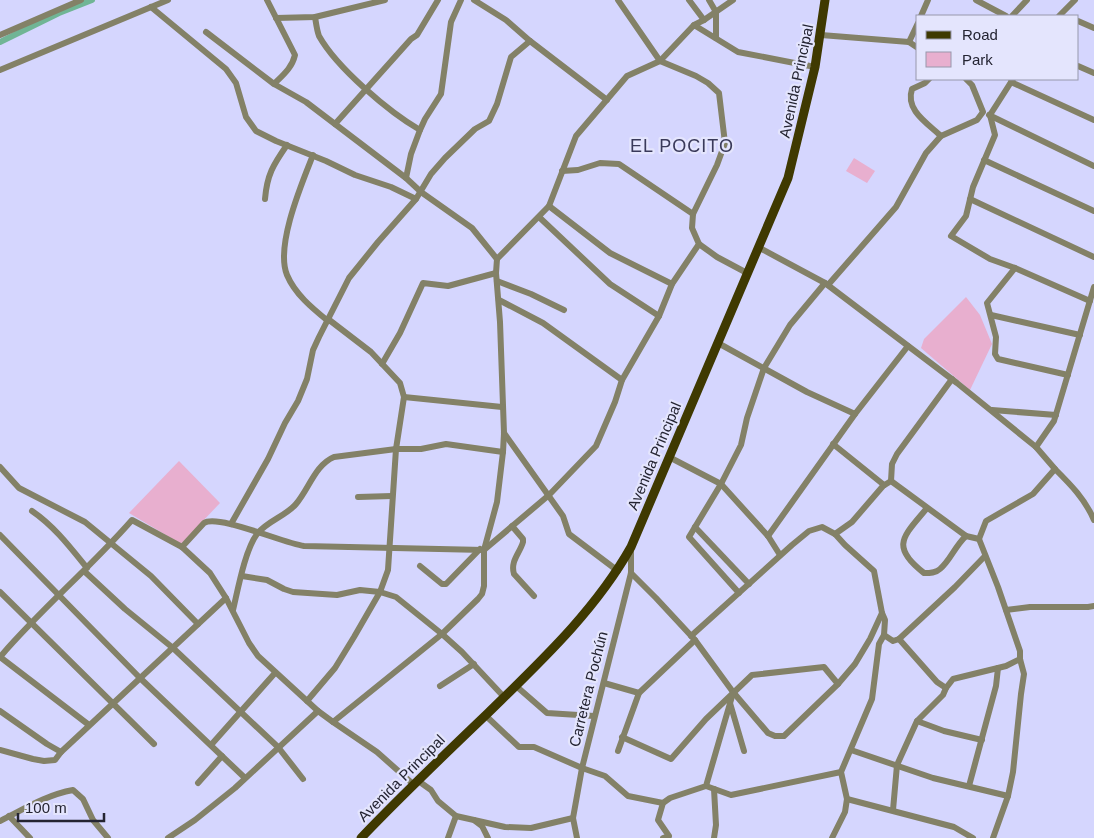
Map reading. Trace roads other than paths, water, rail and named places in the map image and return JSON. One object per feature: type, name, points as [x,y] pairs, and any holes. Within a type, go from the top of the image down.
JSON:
[{"type":"main road","name":"Avenida Principal","points":[[361,838],[415,782],[516,686],[570,631],[618,571],[631,547],[788,178],[815,68],[826,0]]},
{"type":"street","points":[[0,35],[81,0]]},
{"type":"street","points":[[0,70],[168,0]]},
{"type":"street","points":[[267,0],[295,55],[289,70],[274,84]]},
{"type":"street","points":[[276,18],[315,17],[385,0]]},
{"type":"street","points":[[336,124],[417,35],[438,0]]},
{"type":"street","points":[[406,178],[411,154],[420,130],[441,94],[451,22],[461,0]]},
{"type":"street","points":[[474,0],[506,20],[530,42],[607,100]]},
{"type":"street","points":[[618,0],[660,61],[696,76],[718,92],[721,102],[725,143],[717,165],[693,214],[691,224],[699,244],[717,257],[747,273]]},
{"type":"street","points":[[689,0],[704,20]]},
{"type":"street","points":[[709,0],[716,12],[716,38]]},
{"type":"street","points":[[333,722],[442,634],[482,594],[484,586],[482,550],[497,502],[504,433],[496,273],[497,258],[549,206],[576,136],[627,76],[660,61],[694,25],[733,0]]},
{"type":"street","points":[[921,15],[928,0]]},
{"type":"street","points":[[976,0],[1004,15]]},
{"type":"street","points":[[1013,15],[1027,0]]},
{"type":"street","points":[[1063,15],[1075,0]]},
{"type":"street","points":[[151,7],[226,69],[236,83],[246,117],[256,131],[355,175],[391,187],[416,199]]},
{"type":"street","points":[[315,17],[318,35],[335,57],[383,104],[420,130]]},
{"type":"street","points":[[1079,21],[1094,28]]},
{"type":"street","points":[[694,25],[738,52],[815,68]]},
{"type":"street","points":[[909,42],[916,27]]},
{"type":"street","points":[[206,32],[274,84],[306,102],[336,124],[406,178],[421,192],[472,228],[497,258]]},
{"type":"street","points":[[821,35],[909,42],[916,47]]},
{"type":"street","points":[[231,524],[268,460],[285,423],[298,401],[307,379],[313,350],[349,278],[416,199],[431,174],[445,158],[475,130],[488,121],[497,104],[511,57],[530,42]]},
{"type":"street","points":[[1079,66],[1094,74]]},
{"type":"street","points":[[928,80],[912,89],[909,97],[912,109],[941,136]]},
{"type":"street","points":[[967,80],[972,85],[987,114],[995,136],[973,187],[966,216],[951,236],[990,259],[1090,301]]},
{"type":"street","points":[[738,594],[688,537],[721,484],[741,445],[747,418],[764,368],[790,325],[896,207],[926,153],[941,136],[987,114],[1012,80],[1094,120]]},
{"type":"street","points":[[987,114],[1094,166]]},
{"type":"street","points":[[265,199],[266,183],[271,168],[287,145]]},
{"type":"street","points":[[307,701],[335,668],[380,592],[388,570],[396,449],[404,397],[400,384],[364,345],[309,306],[296,290],[287,274],[284,257],[286,236],[297,195],[313,155]]},
{"type":"street","points":[[984,160],[1094,211]]},
{"type":"street","points":[[562,171],[578,170],[600,163],[619,164],[693,214]]},
{"type":"street","points":[[970,199],[1094,257]]},
{"type":"street","points":[[549,206],[610,253],[672,284]]},
{"type":"street","points":[[539,217],[610,284],[659,316]]},
{"type":"street","points":[[420,566],[442,584],[446,584],[482,550],[549,495],[596,446],[615,402],[622,380],[659,316],[672,284],[699,244]]},
{"type":"street","points":[[758,248],[826,284],[991,410],[1036,447],[1073,486],[1088,506],[1094,520]]},
{"type":"street","points":[[1015,268],[987,303],[996,337],[995,354],[998,359],[1068,375]]},
{"type":"street","points":[[382,364],[400,332],[423,283],[448,286],[496,273]]},
{"type":"street","points":[[497,281],[531,294],[564,310]]},
{"type":"street","points":[[1036,447],[1054,421],[1094,287]]},
{"type":"street","points":[[498,300],[543,323],[622,380]]},
{"type":"street","points":[[991,315],[1080,336]]},
{"type":"street","points":[[718,343],[807,392],[855,414]]},
{"type":"street","points":[[768,536],[855,414],[908,346]]},
{"type":"street","points":[[835,534],[852,522],[887,483],[897,454],[952,379]]},
{"type":"street","points":[[404,397],[502,407]]},
{"type":"street","points":[[991,410],[1056,414]]},
{"type":"street","points":[[504,433],[564,517],[569,534],[618,571]]},
{"type":"street","points":[[232,610],[246,555],[257,533],[295,506],[318,470],[334,457],[446,444],[503,452]]},
{"type":"street","points":[[834,444],[887,483],[927,508],[966,536],[978,538]]},
{"type":"street","points":[[668,457],[721,484],[768,536],[780,555]]},
{"type":"street","points":[[0,467],[19,488],[85,522],[150,576],[198,624]]},
{"type":"street","points":[[993,838],[1008,796],[1013,772],[1020,694],[1024,674],[1020,651],[978,538],[986,521],[1033,494],[1055,469]]},
{"type":"street","points":[[358,496],[392,496]]},
{"type":"street","points":[[927,508],[903,540],[903,549],[907,558],[924,573],[940,569],[966,536]]},
{"type":"street","points":[[32,511],[42,517],[63,538],[85,569],[124,609],[172,648],[278,747],[303,779]]},
{"type":"street","points":[[89,725],[0,657],[30,623],[59,597],[132,520],[182,547],[210,573],[226,598],[253,650],[275,673],[318,712],[415,782],[430,790],[438,801],[456,816],[505,827],[531,828],[573,818]]},
{"type":"street","points":[[182,547],[206,521],[231,524],[285,542],[304,546],[482,550]]},
{"type":"street","points":[[512,526],[523,542],[514,561],[514,574],[534,596]]},
{"type":"street","points":[[695,527],[749,584]]},
{"type":"street","points":[[618,751],[639,693],[693,638],[780,555],[809,531],[822,527],[835,534],[874,571],[885,620],[884,635],[879,644],[872,699],[841,772],[847,799],[845,812],[832,838]]},
{"type":"street","points":[[0,535],[140,678],[246,778]]},
{"type":"street","name":"Carretera Pochún","points":[[577,838],[573,818],[582,768],[631,573],[631,547]]},
{"type":"street","points":[[884,635],[893,641],[899,639],[956,587],[986,556]]},
{"type":"street","points":[[631,573],[693,638],[733,692],[768,733],[775,736],[784,736],[838,684],[855,664],[882,613]]},
{"type":"street","points":[[242,576],[267,580],[293,592],[337,595],[360,590],[380,592],[396,597],[442,634],[474,664],[504,697]]},
{"type":"street","points":[[0,592],[154,744]]},
{"type":"street","points":[[0,750],[44,760],[55,760],[89,725],[114,704],[226,598]]},
{"type":"street","points":[[1006,610],[1030,607],[1094,606]]},
{"type":"street","points":[[899,639],[937,682],[946,688]]},
{"type":"street","points":[[893,810],[897,765],[917,721],[943,695],[953,679],[998,668],[1020,659]]},
{"type":"street","points":[[440,686],[474,664]]},
{"type":"street","points":[[622,737],[671,759],[733,692],[752,675],[824,668],[838,684]]},
{"type":"street","points":[[969,786],[996,686],[998,668]]},
{"type":"street","points":[[211,745],[275,673]]},
{"type":"street","points":[[604,683],[639,693]]},
{"type":"street","points":[[516,686],[547,713],[594,716]]},
{"type":"street","points":[[706,786],[733,692]]},
{"type":"street","points":[[730,702],[744,751]]},
{"type":"street","points":[[0,712],[61,752]]},
{"type":"street","points":[[168,838],[195,820],[246,778],[318,712]]},
{"type":"street","points":[[485,715],[519,746],[534,747],[605,776],[628,796],[663,803]]},
{"type":"street","points":[[917,721],[944,731],[982,740]]},
{"type":"street","points":[[851,750],[933,778],[1008,796]]},
{"type":"street","points":[[198,783],[222,756]]},
{"type":"street","points":[[667,837],[658,820],[663,803],[670,798],[706,786],[731,795],[841,772]]},
{"type":"street","points":[[714,789],[716,825],[714,838]]},
{"type":"street","points":[[0,821],[44,799],[73,790],[82,799],[93,820],[108,838]]},
{"type":"street","points":[[847,799],[954,827],[973,838]]},
{"type":"street","points":[[9,816],[30,838]]},
{"type":"street","points":[[448,838],[456,816]]},
{"type":"street","points":[[474,820],[482,826],[488,838]]},
{"type":"waterway","points":[[0,42],[59,13],[92,0]]},
{"type":"district","name":"EL POCITO","points":[[682,146]]}]
